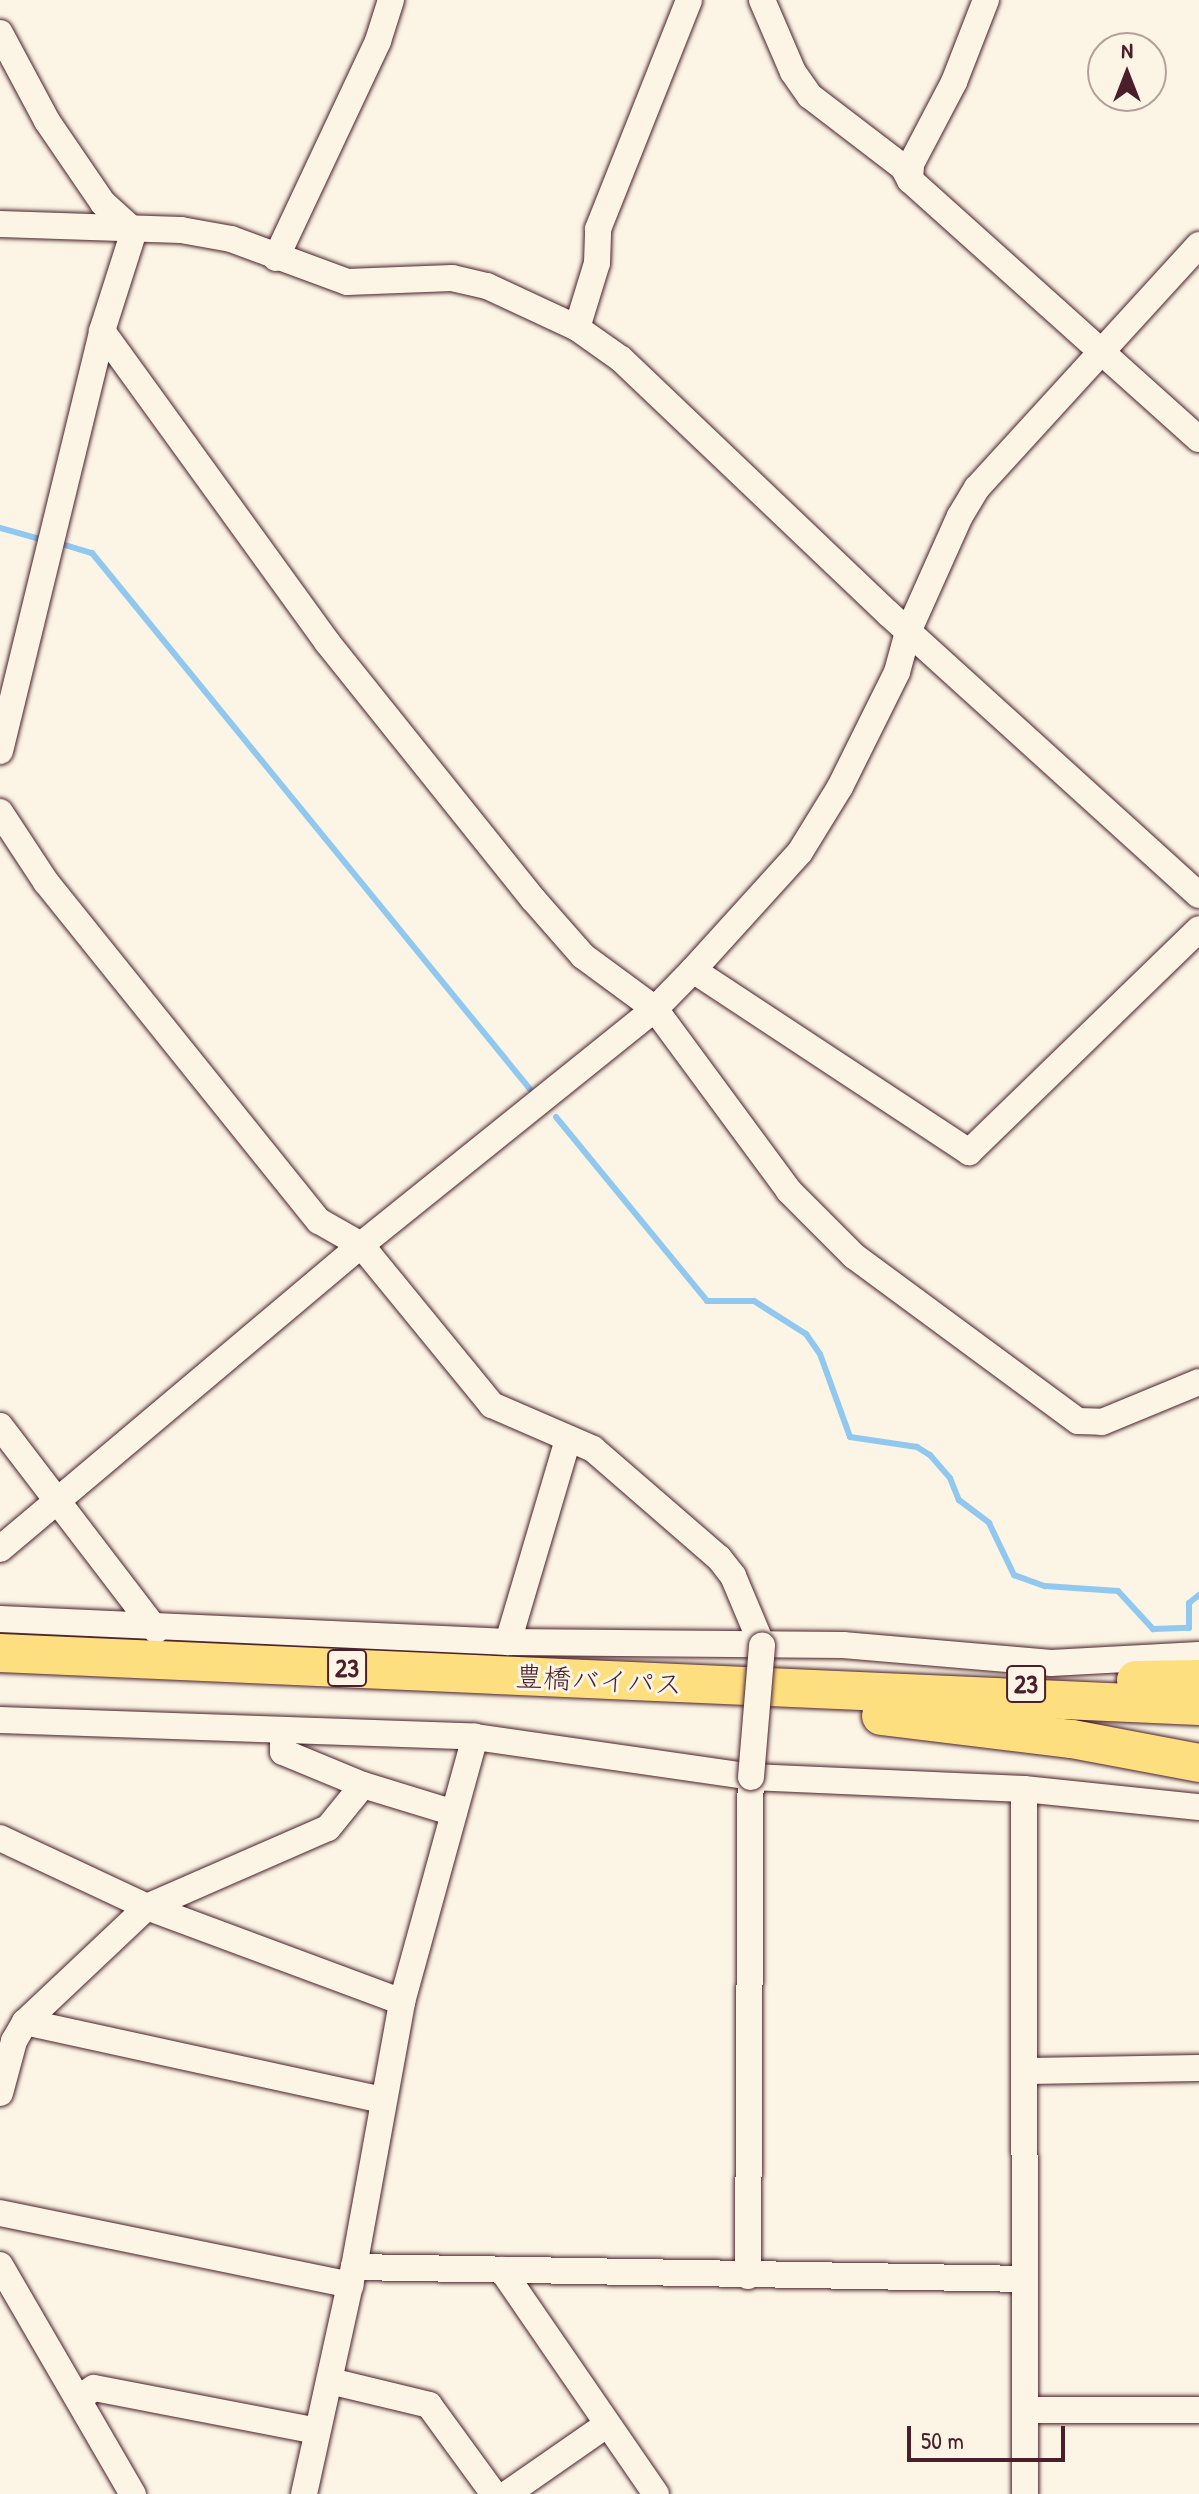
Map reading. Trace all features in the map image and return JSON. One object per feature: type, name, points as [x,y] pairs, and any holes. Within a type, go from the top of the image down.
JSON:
[{"type":"highway","name":"豊橋バイパス","points":[[0,1653],[1199,1706]]},
{"type":"highway","name":"23","points":[[853,1691],[1199,1679]]},
{"type":"highway","name":"23","points":[[694,1684],[795,1708],[1072,1739],[1199,1763]]},
{"type":"street","points":[[276,258],[378,41],[391,0]]},
{"type":"street","points":[[577,328],[597,263],[598,229],[689,0]]},
{"type":"street","points":[[762,0],[793,72],[810,96],[903,167],[910,180],[1042,294],[1101,353],[1199,439]]},
{"type":"street","points":[[910,180],[911,164],[954,82],[986,0]]},
{"type":"street","points":[[0,33],[7,54],[71,156],[103,203],[134,231]]},
{"type":"street","points":[[0,224],[134,231],[181,230],[231,239],[347,282],[452,278],[475,283],[577,328],[621,359],[908,632],[1199,895]]},
{"type":"street","points":[[0,751],[102,331],[134,231]]},
{"type":"street","points":[[0,1549],[361,1245],[655,1009],[693,970],[800,852],[840,787],[897,672],[908,632],[977,488],[1199,245]]},
{"type":"street","points":[[102,331],[327,642],[533,899],[583,956],[655,1009],[789,1191],[854,1256],[1055,1409],[1078,1421],[1102,1422],[1199,1382]]},
{"type":"street","points":[[0,812],[46,882],[319,1221],[361,1245],[492,1405],[593,1449],[719,1558],[733,1576],[762,1645],[751,1777],[748,2276]]},
{"type":"street","points":[[693,970],[969,1152],[1199,929]]},
{"type":"street","points":[[0,1426],[156,1630]]},
{"type":"street","points":[[508,1642],[568,1439]]},
{"type":"street","points":[[0,1619],[156,1630],[508,1642],[843,1645],[1051,1663],[1199,1655]]},
{"type":"street","points":[[0,1720],[475,1737],[751,1777],[1024,1789],[1199,1807]]},
{"type":"street","points":[[283,1730],[283,1752],[363,1785],[454,1813]]},
{"type":"street","points":[[304,2494],[352,2276],[402,2002],[475,1737]]},
{"type":"street","points":[[0,2093],[14,2041],[25,2022],[147,1907],[328,1828],[363,1785]]},
{"type":"street","points":[[1024,1789],[1028,2071],[1025,2494]]},
{"type":"street","points":[[0,1838],[147,1907],[402,2002]]},
{"type":"street","points":[[25,2022],[383,2100]]},
{"type":"street","points":[[1028,2071],[1199,2068]]},
{"type":"street","points":[[0,2213],[352,2276],[502,2270],[1025,2279]]},
{"type":"street","points":[[0,2265],[133,2494]]},
{"type":"street","points":[[502,2270],[605,2426],[656,2494]]},
{"type":"street","points":[[330,2381],[429,2405],[494,2494]]},
{"type":"street","points":[[78,2399],[94,2388],[317,2431]]},
{"type":"street","points":[[1026,2410],[1199,2410]]},
{"type":"street","points":[[507,2494],[605,2426]]},
{"type":"waterway","points":[[0,528],[40,539]]},
{"type":"waterway","points":[[65,545],[92,553],[530,1089]]},
{"type":"waterway","points":[[556,1117],[707,1301],[754,1301],[806,1334],[820,1354],[850,1437],[917,1447],[930,1455],[950,1478],[959,1500],[989,1523],[1014,1575],[1045,1586],[1118,1591],[1153,1629],[1189,1628],[1189,1603],[1199,1595]]}]
